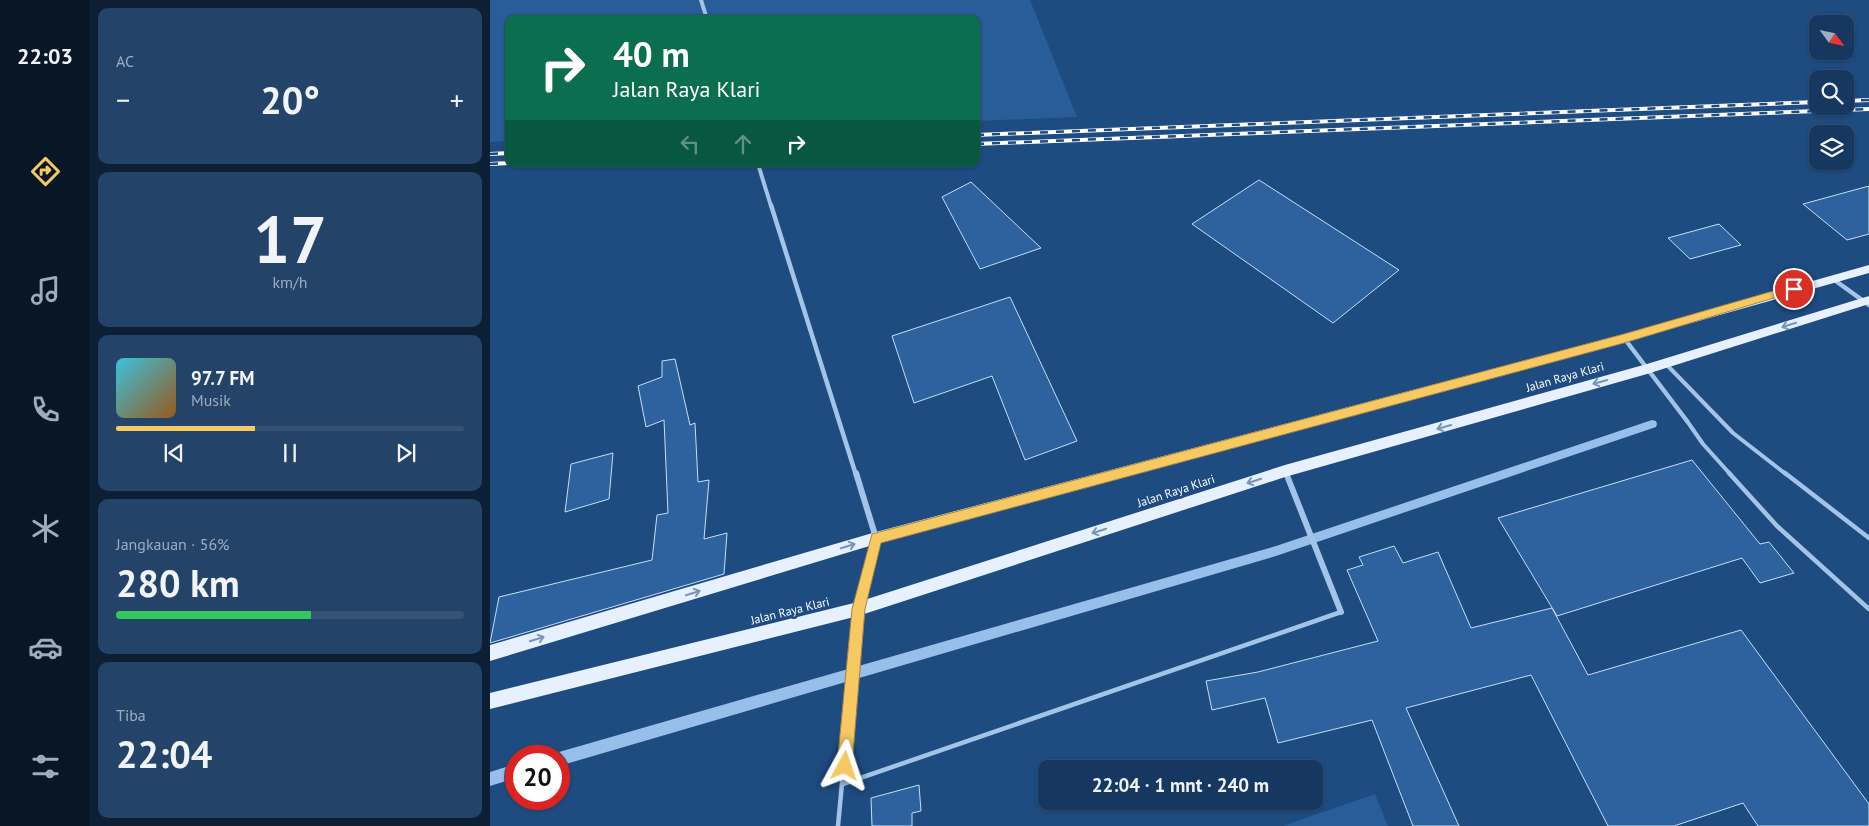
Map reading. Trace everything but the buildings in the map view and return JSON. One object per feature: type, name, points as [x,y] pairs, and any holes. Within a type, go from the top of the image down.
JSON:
[{"type":"main road","name":"Jalan Raya Klari","points":[[490,652],[876,538],[1624,338],[1869,269]]},
{"type":"main road","name":"Jalan Raya Klari","points":[[490,701],[858,609],[1285,471],[1666,364],[1867,302]]},
{"type":"street","points":[[701,0],[706,15]]},
{"type":"street","points":[[759,167],[876,538],[858,609]]},
{"type":"street","points":[[1832,278],[1867,302]]},
{"type":"street","points":[[1624,338],[1686,421]]},
{"type":"street","points":[[1285,471],[1341,612]]},
{"type":"lane","points":[[1666,364],[1733,433],[1869,538]]},
{"type":"lane","points":[[1686,421],[1703,444],[1776,526],[1869,608]]},
{"type":"lane","points":[[838,826],[858,609]]},
{"type":"lane","points":[[843,784],[1341,612]]},
{"type":"shaded area","points":[[490,0],[1030,0],[1077,117],[980,121],[980,15],[505,15],[505,141],[490,142]]},
{"type":"shaded area","points":[[1375,794],[1388,826],[1283,826]]},
{"type":"waterway","points":[[570,756],[1276,551],[1652,424]]},
{"type":"waterway","points":[[490,779],[505,774]]},
{"type":"railway","points":[[1854,101],[1869,100]]},
{"type":"railway","points":[[980,135],[1809,102]]},
{"type":"railway","points":[[980,144],[1869,109]]},
{"type":"railway","points":[[490,154],[505,153]]},
{"type":"railway","points":[[490,164],[505,163]]},
{"type":"route","points":[[845,766],[858,609],[876,538],[1624,338],[1794,289]]}]
